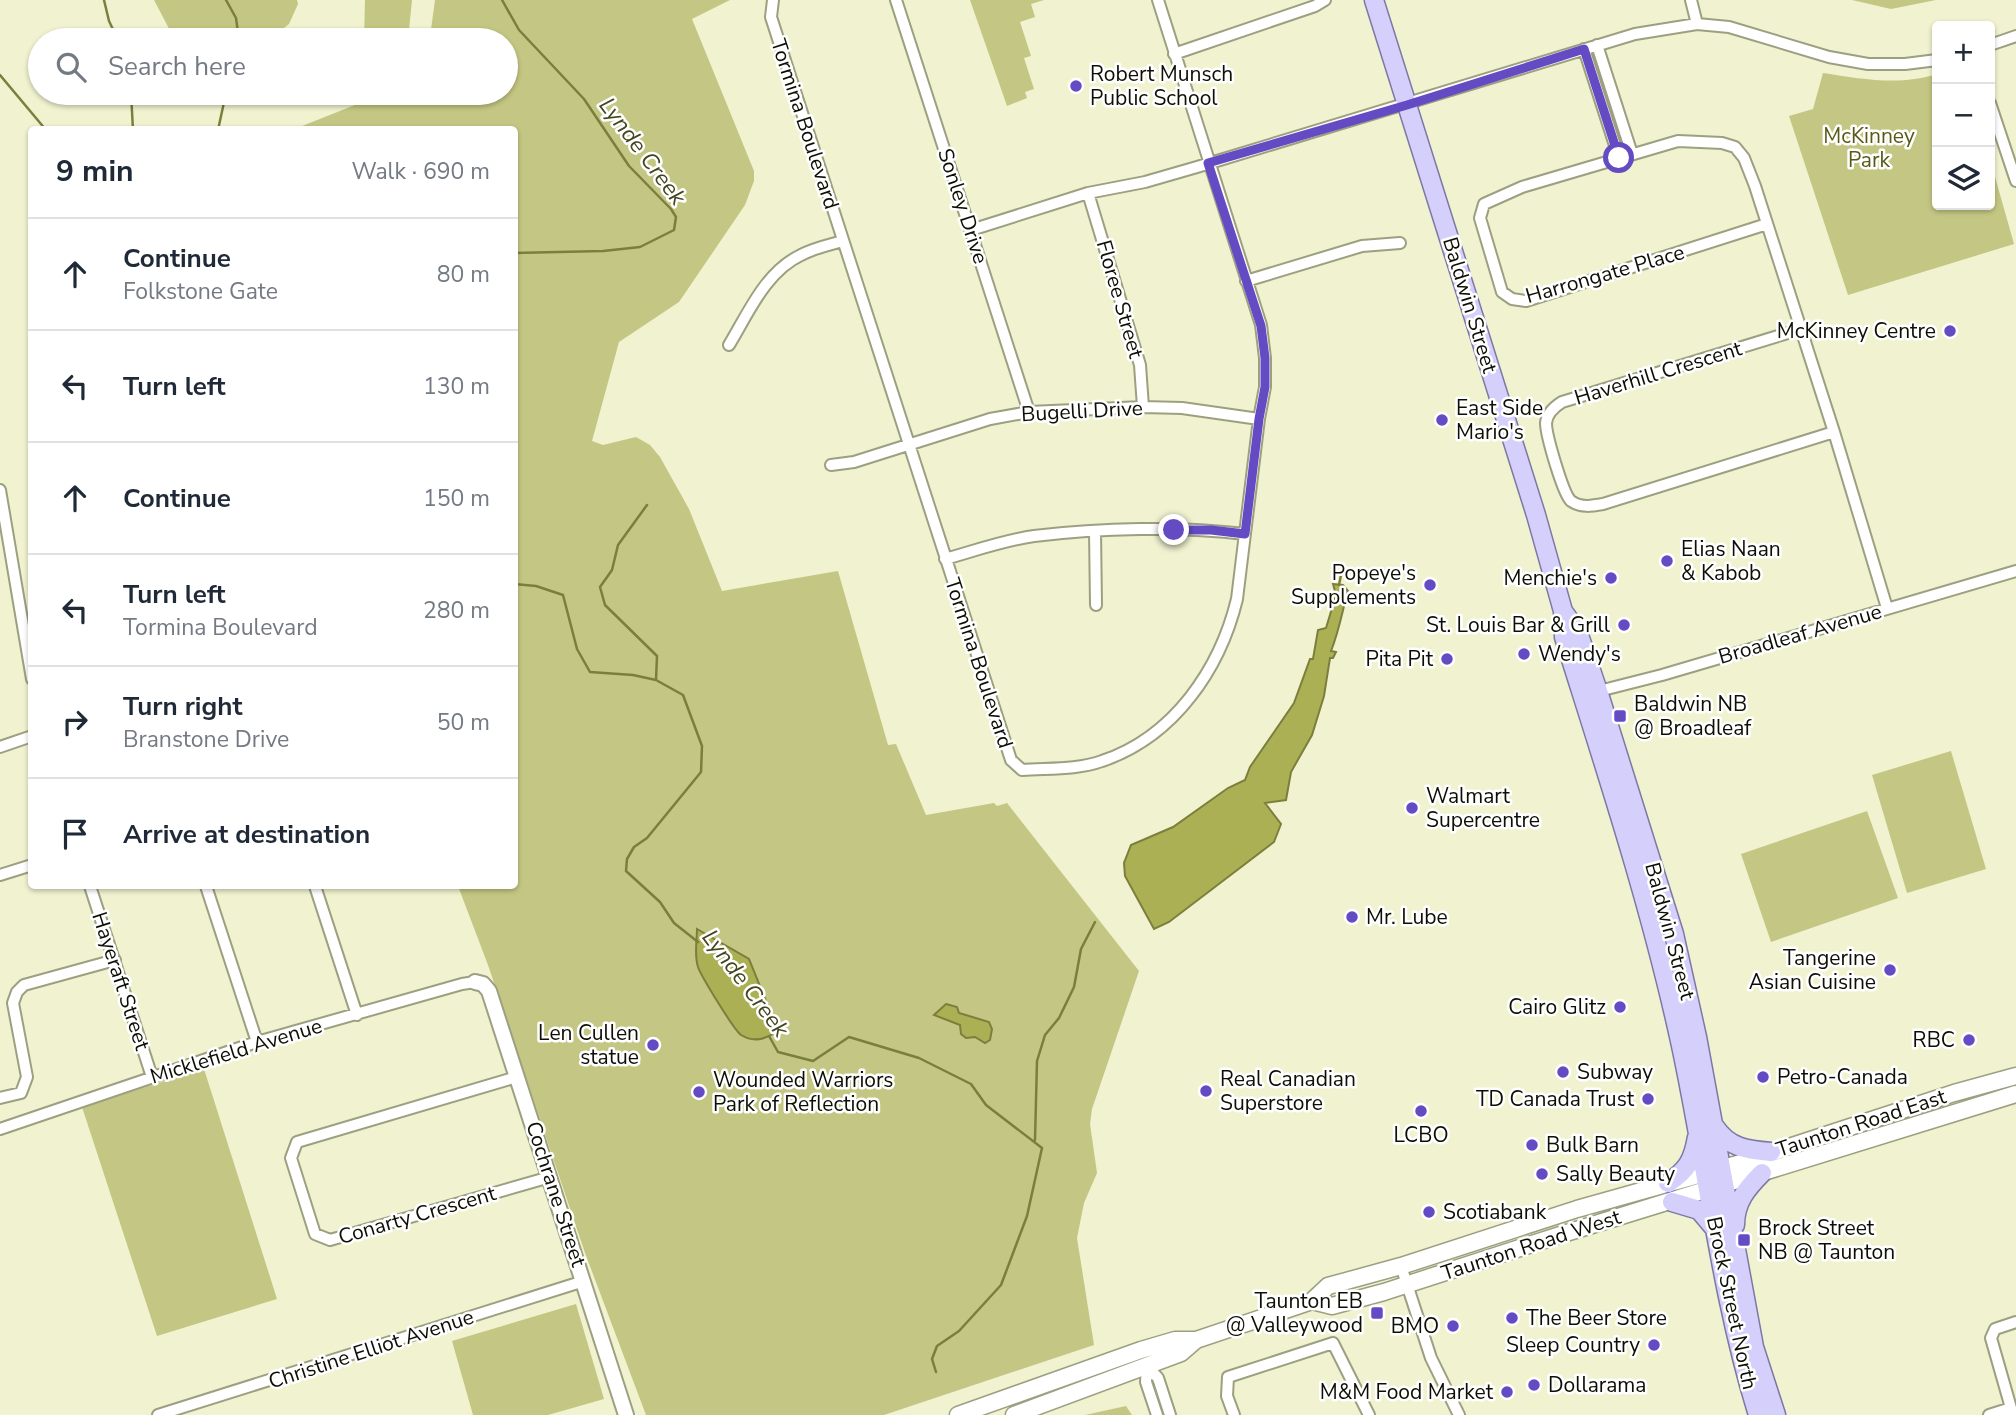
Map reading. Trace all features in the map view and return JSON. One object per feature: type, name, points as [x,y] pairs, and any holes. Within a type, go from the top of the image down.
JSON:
[{"type":"main road","name":"Baldwin Street","points":[[1374,0],[1536,515],[1563,611],[1564,637],[1591,693],[1705,1126],[1715,1179],[1737,1263]]},
{"type":"main road","name":"Taunton Road East","points":[[1715,1179],[1771,1152],[1954,1093],[2016,1076]]},
{"type":"main road","name":"Taunton Road East","points":[[1715,1179],[1762,1173],[2016,1094]]},
{"type":"main road","points":[[1668,1183],[1685,1171],[1705,1126],[1730,1144],[1753,1151],[1771,1152]]},
{"type":"main road","points":[[1737,1263],[1737,1206],[1743,1194],[1762,1173]]},
{"type":"main road","name":"Taunton Road West","points":[[958,1415],[1152,1347],[1175,1340],[1196,1340],[1312,1301],[1328,1286],[1668,1183],[1715,1179]]},
{"type":"main road","name":"Taunton Road West","points":[[1312,1301],[1332,1306],[1406,1285],[1672,1202],[1715,1179]]},
{"type":"main road","name":"Brock Street North","points":[[1715,1179],[1716,1231],[1738,1348],[1758,1415]]},
{"type":"main road","points":[[1672,1202],[1699,1210],[1716,1231]]},
{"type":"main road","name":"Brock Street North","points":[[1737,1263],[1754,1347],[1776,1415]]},
{"type":"main road","name":"Taunton Road West","points":[[1014,1415],[1181,1353],[1196,1340]]},
{"type":"street","name":"Tormina Boulevard","points":[[773,0],[771,17],[945,559],[1011,760],[1022,769],[1077,766],[1114,757],[1151,736],[1208,676],[1231,627],[1237,599],[1265,387],[1261,326],[1158,0]]},
{"type":"street","name":"Sonley Drive","points":[[896,0],[1029,412]]},
{"type":"street","points":[[1174,54],[1315,6],[1325,0]]},
{"type":"street","points":[[1691,0],[1697,24]]},
{"type":"street","points":[[971,230],[1088,193],[1145,182],[1407,105],[1635,34],[1697,24],[1730,27],[1829,57],[1868,64],[1932,61]]},
{"type":"street","points":[[1995,43],[2016,36]]},
{"type":"street","points":[[1597,45],[1632,154]]},
{"type":"street","points":[[1584,49],[1619,158]]},
{"type":"street","points":[[1995,114],[2012,152],[2016,181]]},
{"type":"street","name":"Harrongate Place","points":[[1767,224],[1526,301],[1512,299],[1502,292],[1480,218],[1484,204],[1522,187],[1678,141],[1722,143],[1735,147],[1744,158],[1767,224],[1887,608]]},
{"type":"street","name":"Floree Street","points":[[1088,193],[1140,365],[1143,407]]},
{"type":"street","points":[[729,345],[776,272],[800,255],[843,241]]},
{"type":"street","points":[[1246,281],[1362,246],[1401,243]]},
{"type":"street","name":"Haverhill Crescent","points":[[1801,329],[1562,402],[1552,408],[1546,422],[1562,487],[1571,501],[1585,507],[1603,504],[1834,432]]},
{"type":"street","name":"Bugelli Drive","points":[[831,465],[854,462],[990,419],[1029,412],[1182,408],[1259,419]]},
{"type":"street","points":[[0,490],[26,612],[28,634]]},
{"type":"street","points":[[945,559],[1033,536],[1095,531],[1211,530],[1245,534]]},
{"type":"street","points":[[1095,531],[1096,605]]},
{"type":"street","name":"Broadleaf Avenue","points":[[1591,693],[1662,675],[2016,571]]},
{"type":"street","points":[[0,747],[28,737]]},
{"type":"street","points":[[0,875],[28,866]]},
{"type":"street","name":"Hayeraft Street","points":[[91,889],[152,1077]]},
{"type":"street","points":[[207,889],[257,1042]]},
{"type":"street","points":[[316,889],[357,1015]]},
{"type":"street","points":[[0,1098],[21,1093],[27,1077],[13,1003],[17,992],[24,985],[115,960]]},
{"type":"street","name":"Micklefield Avenue","points":[[0,1129],[257,1042],[475,982]]},
{"type":"street","name":"Cochrane Street","points":[[475,982],[489,991],[625,1415]]},
{"type":"street","name":"Conarty Crescent","points":[[517,1077],[297,1142],[291,1158],[315,1234],[330,1240],[550,1177]]},
{"type":"street","points":[[1401,1266],[1431,1358],[1459,1415]]},
{"type":"street","name":"Christine Elliot Avenue","points":[[158,1415],[584,1281]]},
{"type":"street","points":[[1989,1415],[2012,1411],[1991,1338],[1995,1329],[2016,1322]]},
{"type":"street","points":[[1234,1415],[1227,1395],[1228,1377],[1333,1343],[1368,1415]]},
{"type":"street","points":[[1147,1366],[1146,1382],[1157,1415]]},
{"type":"street","points":[[1147,1366],[1158,1378],[1170,1415]]},
{"type":"green space","points":[[154,0],[297,0],[298,4],[289,24],[284,28],[169,28]]},
{"type":"green space","points":[[365,0],[412,0],[409,28],[364,28]]},
{"type":"green space","points":[[435,0],[730,0],[692,19],[754,171],[754,181],[745,205],[679,302],[619,342],[592,441],[603,445],[636,437],[650,445],[660,457],[689,509],[722,591],[838,571],[888,745],[896,744],[926,815],[1007,803],[1139,971],[1092,1109],[1090,1124],[1097,1173],[1084,1203],[1077,1238],[1094,1345],[884,1415],[646,1415],[585,1253],[488,965],[459,889],[518,889],[518,126],[302,126],[355,105],[518,105],[518,28],[431,28]]},
{"type":"green space","points":[[970,0],[1044,0],[1031,4],[1035,17],[1020,22],[1031,56],[1024,58],[1034,89],[1025,92],[1027,98],[1007,106]]},
{"type":"green space","points":[[1852,0],[1936,0],[1891,9]]},
{"type":"green space","name":"McKinney Park","points":[[1823,73],[1895,81],[1932,75],[1932,210],[1995,210],[1995,177],[2014,244],[1848,295],[1789,116],[1813,109]]},
{"type":"green space","points":[[1951,751],[1986,869],[1907,893],[1872,775]]},
{"type":"green space","points":[[1867,811],[1898,898],[1771,942],[1741,854]]},
{"type":"green space","points":[[204,1069],[277,1299],[157,1336],[82,1107]]},
{"type":"green space","points":[[576,1304],[604,1399],[548,1415],[473,1415],[452,1341]]},
{"type":"green space","points":[[1126,1406],[1132,1415],[1085,1415]]},
{"type":"water","points":[[1333,584],[1343,585],[1348,591],[1331,651],[1336,652],[1333,658],[1330,658],[1324,696],[1312,735],[1291,772],[1286,800],[1265,803],[1281,824],[1274,842],[1169,922],[1154,929],[1125,876],[1124,863],[1131,845],[1173,827],[1228,788],[1245,780],[1250,767],[1294,703],[1310,659],[1313,659],[1318,630],[1326,628],[1336,595]]},
{"type":"water","points":[[697,929],[749,959],[776,1032],[755,1039],[737,1031],[698,967]]},
{"type":"water","points":[[946,1004],[957,1007],[959,1013],[989,1022],[992,1029],[990,1040],[985,1043],[975,1037],[966,1038],[961,1034],[960,1025],[934,1015]]},
{"type":"waterway","points":[[104,0],[112,28]]},
{"type":"waterway","points":[[226,0],[236,18],[237,28]]},
{"type":"waterway","name":"Lynde Creek","points":[[502,0],[518,28]]},
{"type":"waterway","name":"Lynde Creek","points":[[518,28],[584,99],[629,166],[676,217],[674,230],[640,247],[603,251],[518,253]]},
{"type":"waterway","points":[[0,75],[43,126]]},
{"type":"waterway","points":[[132,105],[133,126]]},
{"type":"waterway","points":[[219,126],[223,105]]},
{"type":"waterway","points":[[647,505],[618,545],[612,570],[600,587],[605,605],[657,656],[656,680]]},
{"type":"waterway","points":[[1339,585],[1341,575]]},
{"type":"waterway","name":"Lynde Creek","points":[[518,584],[536,586],[563,595],[577,649],[590,672],[633,675],[656,680],[683,695],[702,746],[701,772],[647,838],[634,847],[627,859],[626,871],[660,902],[674,923],[698,942]]},
{"type":"waterway","points":[[1035,1140],[1037,1061],[1045,1035],[1059,1018],[1074,987],[1081,949],[1095,922]]},
{"type":"waterway","name":"Lynde Creek","points":[[769,1036],[778,1052],[813,1061],[849,1037],[919,1058],[971,1084],[986,1105],[1042,1148],[1027,1216],[1001,1285],[959,1331],[937,1346],[932,1359],[936,1372]]},
{"type":"place","name":"Robert Munsch Public School","points":[[1076,86]]},
{"type":"place","name":"McKinney Centre","points":[[1950,331]]},
{"type":"place","name":"East Side Mario's","points":[[1442,420]]},
{"type":"place","name":"Elias Naan & Kabob","points":[[1667,561]]},
{"type":"place","name":"Menchie's","points":[[1611,578]]},
{"type":"place","name":"Popeye's Supplements","points":[[1430,585]]},
{"type":"place","name":"St. Louis Bar & Grill","points":[[1624,625]]},
{"type":"place","name":"Wendy's","points":[[1524,654]]},
{"type":"place","name":"Pita Pit","points":[[1447,659]]},
{"type":"place","name":"Baldwin NB @ Broadleaf","points":[[1620,716]]},
{"type":"place","name":"Walmart Supercentre","points":[[1412,808]]},
{"type":"place","name":"Mr. Lube","points":[[1352,917]]},
{"type":"place","name":"Tangerine Asian Cuisine","points":[[1890,970]]},
{"type":"place","name":"Cairo Glitz","points":[[1620,1007]]},
{"type":"place","name":"RBC","points":[[1969,1040]]},
{"type":"place","name":"Len Cullen statue","points":[[653,1045]]},
{"type":"place","name":"Subway","points":[[1563,1072]]},
{"type":"place","name":"Petro-Canada","points":[[1763,1077]]},
{"type":"place","name":"Real Canadian Superstore","points":[[1206,1091]]},
{"type":"place","name":"Wounded Warriors Park of Reflection","points":[[699,1092]]},
{"type":"place","name":"TD Canada Trust","points":[[1648,1099]]},
{"type":"place","name":"LCBO","points":[[1421,1111]]},
{"type":"place","name":"Bulk Barn","points":[[1532,1145]]},
{"type":"place","name":"Sally Beauty","points":[[1542,1174]]},
{"type":"place","name":"Scotiabank","points":[[1429,1212]]},
{"type":"place","name":"Brock Street NB @ Taunton","points":[[1744,1240]]},
{"type":"place","name":"Taunton EB @ Valleywood","points":[[1377,1313]]},
{"type":"place","name":"The Beer Store","points":[[1512,1318]]},
{"type":"place","name":"BMO","points":[[1453,1326]]},
{"type":"place","name":"Sleep Country","points":[[1654,1345]]},
{"type":"place","name":"Dollarama","points":[[1534,1385]]},
{"type":"place","name":"M&M Food Market","points":[[1507,1392]]},
{"type":"route","points":[[1174,530],[1245,534],[1265,387],[1261,326],[1208,163],[1407,105],[1584,49],[1619,158]]}]
